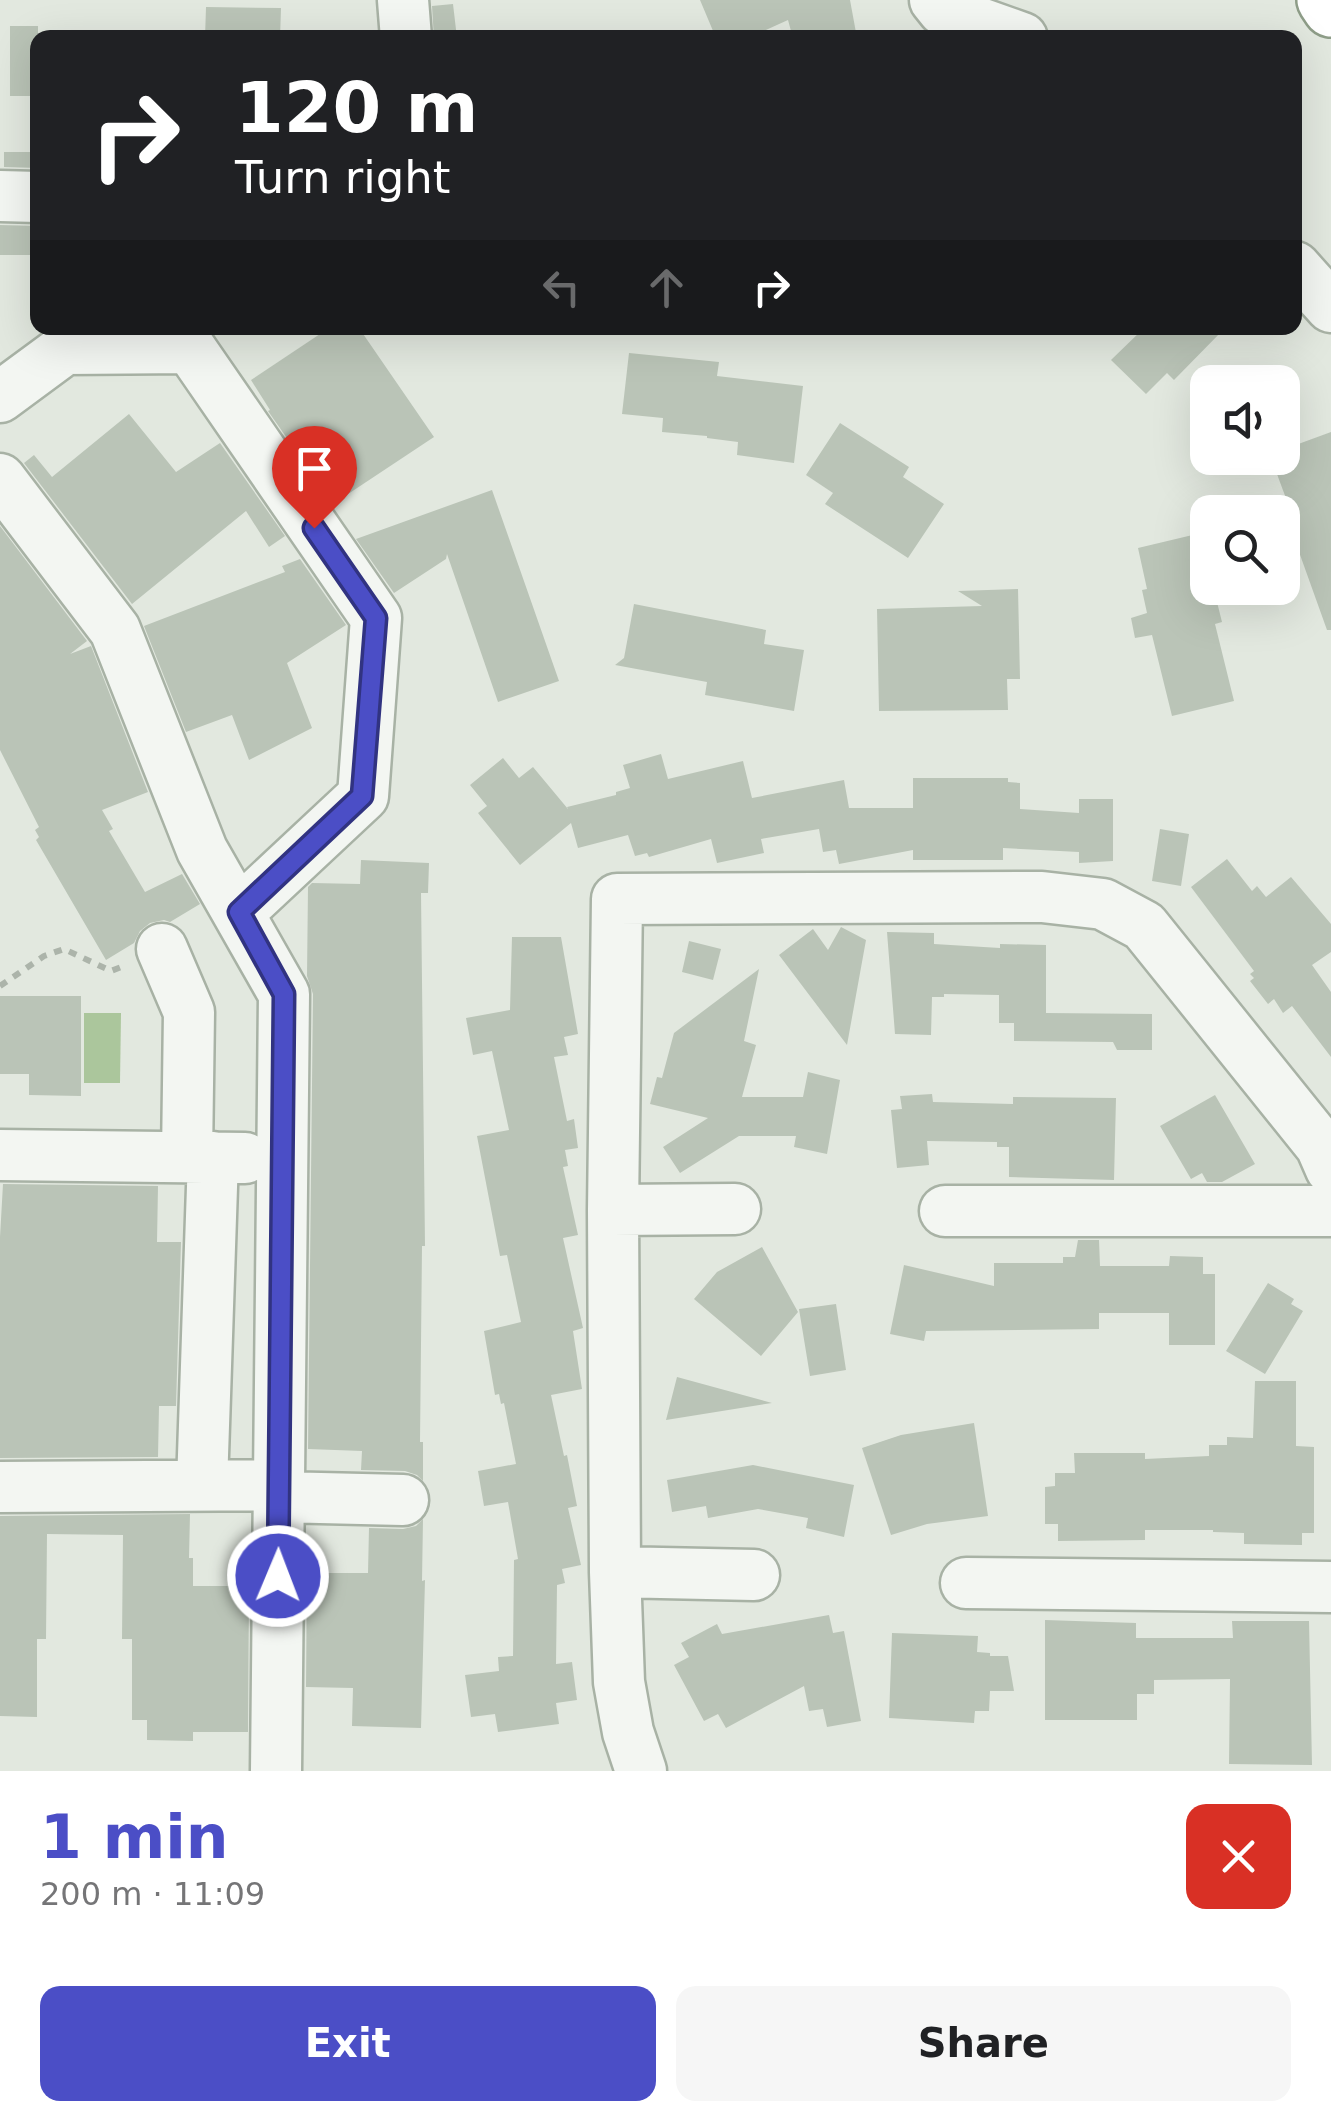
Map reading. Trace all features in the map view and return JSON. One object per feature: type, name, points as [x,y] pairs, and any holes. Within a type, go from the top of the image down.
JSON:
[{"type":"highway","points":[[1325,0],[1331,10]]},
{"type":"lane","points":[[403,0],[405,30]]},
{"type":"lane","points":[[935,0],[943,10],[999,30]]},
{"type":"lane","points":[[0,196],[30,197]]},
{"type":"lane","points":[[1302,275],[1331,307]]},
{"type":"lane","points":[[0,397],[65,349],[190,348],[376,618],[362,796],[239,912]]},
{"type":"lane","points":[[0,479],[114,630],[202,850],[284,994],[276,1771]]},
{"type":"lane","points":[[641,1771],[628,1732],[619,1682],[615,1572],[616,899],[1042,896],[1103,904],[1144,926],[1321,1146],[1331,1169]]},
{"type":"lane","points":[[162,948],[189,1012],[200,1158],[202,1485]]},
{"type":"lane","points":[[0,1155],[283,1159]]},
{"type":"lane","points":[[613,1210],[734,1210]]},
{"type":"lane","points":[[945,1210],[1331,1210]]},
{"type":"lane","points":[[0,1487],[202,1485],[402,1500]]},
{"type":"lane","points":[[615,1572],[754,1575]]},
{"type":"lane","points":[[966,1582],[1331,1587]]},
{"type":"path","points":[[0,986],[44,956],[64,948],[111,972],[162,948]]},
{"type":"shaded area","points":[[84,1013],[121,1013],[120,1083],[84,1083]]},
{"type":"building","points":[[700,0],[850,0],[856,30],[791,30],[788,20],[766,30],[713,30]]},
{"type":"building","points":[[453,4],[456,30],[434,30],[432,6]]},
{"type":"building","points":[[206,7],[281,8],[280,30],[205,30]]},
{"type":"building","points":[[10,26],[38,26],[38,30],[30,30],[30,96],[10,96]]},
{"type":"building","points":[[4,152],[30,152],[30,168],[4,167]]},
{"type":"building","points":[[0,225],[30,226],[30,255],[0,255]]},
{"type":"building","points":[[318,335],[364,335],[434,437],[333,504],[251,380]]},
{"type":"building","points":[[1137,335],[1218,335],[1174,380],[1167,373],[1146,394],[1111,360]]},
{"type":"building","points":[[629,353],[719,362],[717,376],[803,386],[794,463],[737,455],[738,442],[662,432],[663,418],[622,414]]},
{"type":"building","points":[[129,414],[176,472],[220,443],[285,536],[269,547],[246,511],[132,604],[24,463],[34,455],[52,477]]},
{"type":"building","points":[[840,423],[909,467],[903,477],[944,504],[908,558],[825,504],[833,493],[806,475]]},
{"type":"building","points":[[1331,432],[1331,630],[1327,630],[1300,555],[1300,495],[1285,495],[1277,475],[1300,475],[1300,443]]},
{"type":"building","points":[[492,490],[559,681],[498,702],[447,554],[446,559],[394,593],[356,539]]},
{"type":"building","points":[[0,526],[87,641],[70,654],[91,646],[148,792],[102,810],[113,829],[109,831],[145,892],[182,874],[200,904],[170,922],[150,923],[134,943],[106,960],[36,840],[39,837],[35,830],[39,827],[0,750]]},
{"type":"building","points":[[1190,536],[1190,605],[1218,605],[1222,622],[1215,624],[1234,701],[1172,716],[1152,635],[1135,638],[1131,618],[1147,613],[1142,590],[1147,589],[1138,548]]},
{"type":"building","points":[[300,559],[346,625],[287,663],[312,728],[249,760],[232,715],[186,732],[144,626],[285,572],[282,566]]},
{"type":"building","points":[[1018,589],[1020,679],[1007,679],[1008,710],[879,711],[877,609],[982,606],[958,591]]},
{"type":"building","points":[[634,604],[766,630],[764,644],[804,650],[794,711],[705,695],[707,682],[615,665],[624,658]]},
{"type":"building","points":[[661,754],[668,779],[743,761],[752,798],[844,780],[849,808],[913,808],[913,778],[1008,778],[1008,782],[1020,783],[1020,809],[1079,813],[1079,799],[1113,799],[1113,861],[1079,863],[1079,852],[1003,848],[1003,860],[913,860],[913,850],[839,864],[836,850],[823,852],[819,829],[761,839],[764,853],[717,863],[711,839],[649,857],[647,853],[635,856],[628,835],[578,848],[571,823],[520,865],[478,813],[487,806],[470,785],[503,758],[519,778],[533,767],[568,809],[630,788],[623,765]]},
{"type":"building","points":[[1160,829],[1189,834],[1181,886],[1152,881]]},
{"type":"building","points":[[1227,859],[1252,891],[1257,886],[1266,897],[1291,877],[1331,924],[1331,952],[1312,965],[1331,992],[1331,1057],[1292,1006],[1283,1013],[1274,999],[1268,1004],[1250,981],[1254,971],[1191,887]]},
{"type":"building","points":[[361,860],[429,863],[428,893],[421,893],[423,1481],[405,1471],[361,1470],[362,1451],[308,1449],[313,994],[307,976],[308,887],[312,883],[360,884]]},
{"type":"building","points":[[841,927],[866,940],[847,1045],[779,955],[813,929],[828,950]]},
{"type":"building","points":[[887,932],[934,933],[934,944],[1000,948],[1000,944],[1046,945],[1046,1013],[1152,1014],[1152,1050],[1117,1050],[1113,1042],[1014,1041],[1014,1023],[999,1023],[999,995],[932,997],[931,1035],[895,1034]]},
{"type":"building","points":[[512,937],[561,937],[578,1034],[564,1037],[568,1055],[554,1057],[567,1121],[574,1119],[578,1148],[565,1150],[568,1166],[563,1167],[578,1235],[563,1238],[583,1328],[573,1331],[582,1389],[551,1395],[577,1506],[568,1508],[581,1565],[562,1569],[565,1583],[557,1585],[556,1664],[572,1662],[577,1700],[556,1703],[559,1724],[498,1732],[495,1714],[471,1717],[465,1675],[499,1671],[498,1657],[513,1656],[514,1560],[518,1559],[508,1502],[484,1506],[478,1471],[516,1464],[504,1403],[501,1404],[499,1394],[495,1395],[484,1331],[521,1322],[507,1255],[500,1256],[477,1136],[509,1130],[492,1051],[473,1055],[466,1018],[510,1010]]},
{"type":"building","points":[[689,941],[721,949],[713,980],[682,972]]},
{"type":"building","points":[[759,969],[744,1041],[756,1045],[742,1097],[803,1097],[808,1072],[840,1080],[827,1154],[794,1147],[796,1136],[739,1136],[680,1173],[663,1147],[708,1118],[650,1104],[657,1077],[662,1078],[674,1033]]},
{"type":"building","points":[[0,996],[81,996],[81,1096],[29,1095],[29,1074],[0,1074]]},
{"type":"building","points":[[932,1094],[933,1102],[1013,1104],[1013,1097],[1116,1098],[1114,1180],[1009,1177],[1009,1147],[997,1147],[997,1142],[927,1141],[929,1165],[897,1168],[891,1110],[902,1109],[900,1096]]},
{"type":"building","points":[[1215,1095],[1255,1164],[1222,1182],[1207,1182],[1202,1173],[1191,1179],[1160,1126]]},
{"type":"building","points":[[3,1184],[158,1186],[157,1242],[181,1242],[176,1406],[159,1406],[158,1457],[0,1458]]},
{"type":"building","points":[[1078,1240],[1099,1240],[1100,1266],[1169,1266],[1170,1256],[1203,1257],[1203,1274],[1215,1274],[1215,1345],[1169,1345],[1169,1313],[1099,1313],[1099,1329],[926,1331],[924,1341],[890,1334],[904,1265],[994,1286],[994,1263],[1063,1263],[1063,1257],[1075,1257]]},
{"type":"building","points":[[762,1247],[798,1312],[761,1356],[694,1299],[717,1272]]},
{"type":"building","points":[[1268,1283],[1294,1299],[1291,1304],[1303,1311],[1265,1374],[1226,1351]]},
{"type":"building","points":[[836,1304],[846,1370],[810,1376],[799,1309]]},
{"type":"building","points":[[677,1377],[772,1403],[666,1420]]},
{"type":"building","points":[[1255,1381],[1296,1381],[1296,1446],[1314,1447],[1314,1533],[1302,1533],[1302,1545],[1244,1544],[1244,1533],[1213,1530],[1145,1530],[1145,1540],[1058,1541],[1058,1524],[1045,1524],[1045,1487],[1055,1486],[1055,1473],[1075,1473],[1074,1453],[1145,1453],[1145,1459],[1209,1456],[1209,1445],[1227,1445],[1227,1437],[1253,1438]]},
{"type":"building","points":[[974,1423],[988,1516],[927,1524],[891,1535],[862,1448],[901,1435]]},
{"type":"building","points":[[753,1465],[854,1485],[844,1537],[806,1528],[808,1518],[758,1509],[708,1518],[706,1506],[672,1512],[667,1480]]},
{"type":"building","points":[[190,1514],[193,1586],[249,1586],[248,1732],[193,1732],[193,1741],[147,1740],[147,1720],[132,1720],[132,1639],[122,1639],[123,1535],[47,1534],[46,1639],[37,1639],[37,1717],[0,1716],[0,1516]]},
{"type":"building","points":[[423,1519],[421,1728],[352,1726],[353,1688],[306,1687],[307,1573],[368,1573],[369,1528],[403,1529],[416,1526]]},
{"type":"building","points":[[829,1615],[833,1633],[844,1631],[861,1721],[827,1727],[823,1709],[809,1711],[804,1686],[726,1728],[718,1714],[704,1721],[674,1665],[689,1657],[681,1643],[717,1624],[722,1634]]},
{"type":"building","points":[[1045,1620],[1136,1623],[1136,1638],[1233,1638],[1232,1621],[1309,1621],[1312,1765],[1229,1764],[1230,1679],[1154,1680],[1154,1694],[1137,1694],[1137,1720],[1045,1720]]},
{"type":"building","points":[[892,1633],[978,1636],[977,1652],[1008,1656],[1014,1691],[990,1691],[989,1711],[975,1711],[974,1723],[889,1718]]},
{"type":"route","points":[[278,1576],[284,994],[239,912],[362,796],[376,618],[314,528]]}]
